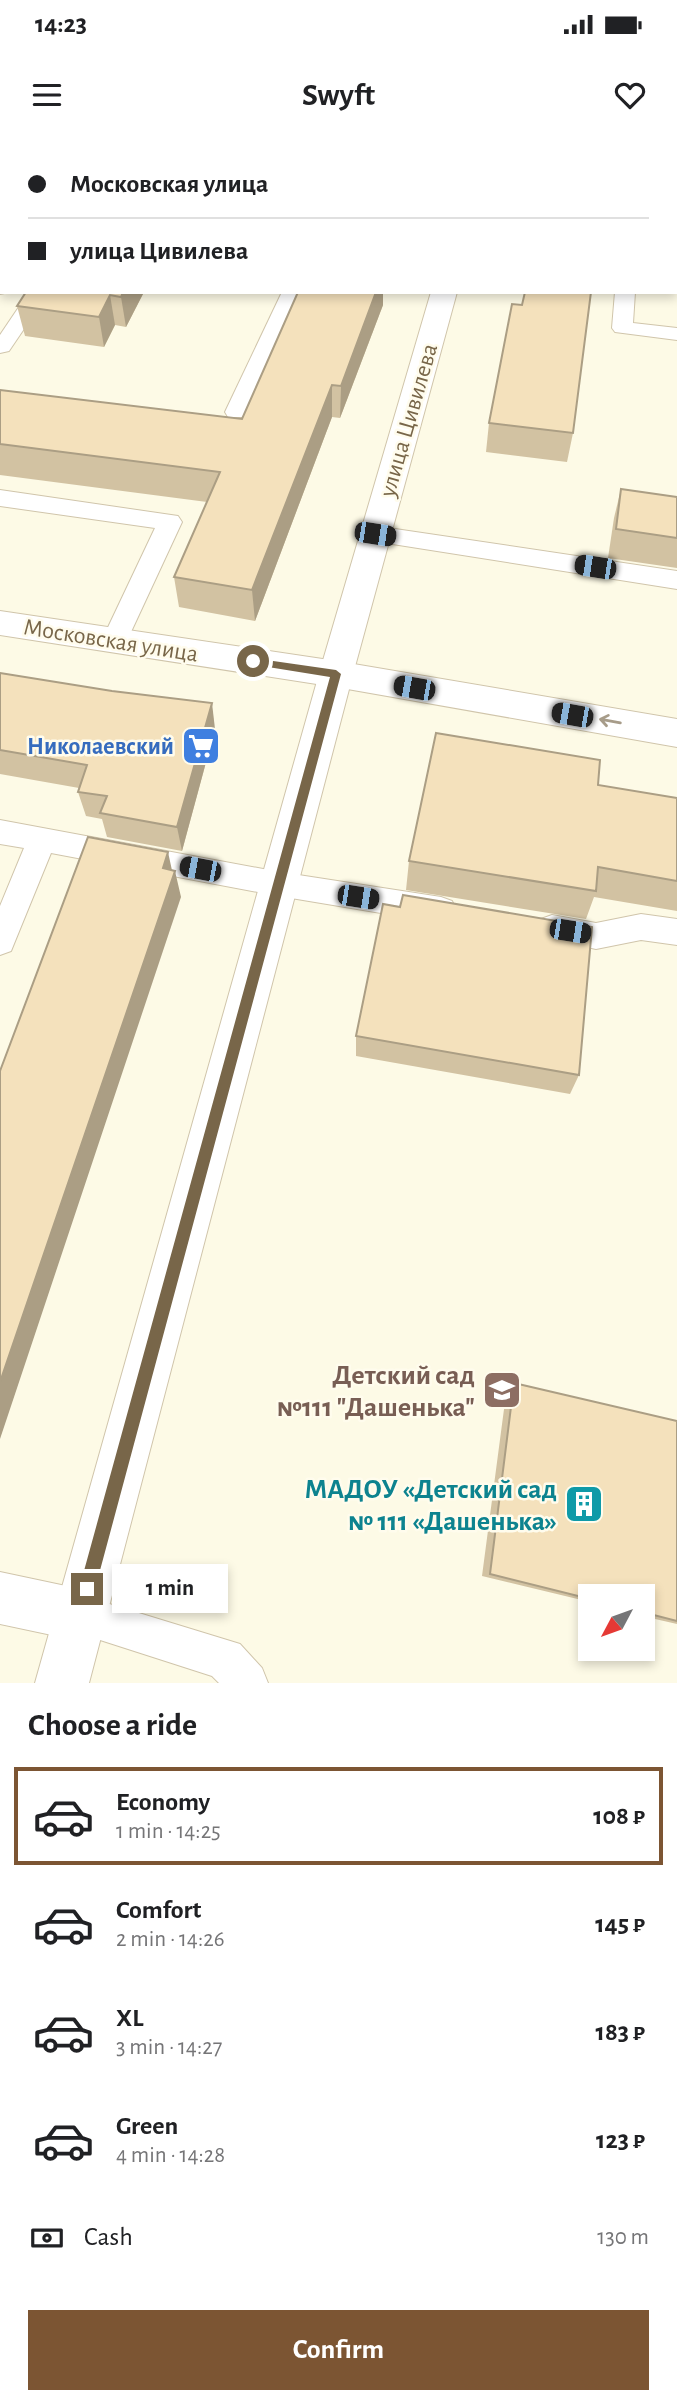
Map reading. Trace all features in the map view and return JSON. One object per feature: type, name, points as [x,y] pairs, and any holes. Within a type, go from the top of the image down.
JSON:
[{"type":"street","name":"улица Цивилева","points":[[62,1683],[336,674],[443,294]]},
{"type":"street","name":"Московская улица","points":[[0,623],[336,674],[677,733]]},
{"type":"street","points":[[0,1598],[80,1615]]},
{"type":"lane","points":[[2,347],[37,294]]},
{"type":"lane","points":[[236,412],[291,294]]},
{"type":"lane","points":[[625,294],[622,328],[677,334]]},
{"type":"lane","points":[[0,498],[170,522],[115,640]]},
{"type":"lane","points":[[375,534],[677,580]]},
{"type":"lane","points":[[0,832],[279,884],[464,914]]},
{"type":"lane","points":[[0,942],[41,840]]},
{"type":"lane","points":[[530,925],[596,936],[641,927],[677,932]]},
{"type":"lane","points":[[80,1615],[225,1659],[247,1683]]},
{"type":"building","points":[[25,294],[122,294],[121,297],[110,295],[99,317],[17,306]]},
{"type":"building","points":[[297,294],[375,294],[341,386],[332,385],[252,590],[174,577],[220,472],[0,444],[0,390],[242,419]]},
{"type":"building","points":[[525,294],[591,294],[573,433],[489,423],[512,304],[522,305]]},
{"type":"building","points":[[621,489],[677,497],[677,538],[616,529]]},
{"type":"building","points":[[0,673],[112,691],[212,703],[177,827],[100,813],[107,796],[78,792],[87,765],[0,750]]},
{"type":"building","points":[[436,733],[600,760],[598,785],[677,798],[677,881],[598,867],[596,891],[409,861]]},
{"type":"building","points":[[88,837],[168,852],[163,868],[175,871],[0,1382],[0,1071]]},
{"type":"building","points":[[403,895],[592,927],[579,1075],[356,1036],[383,904],[400,907]]},
{"type":"building","name":"МАДОУ «Детский сад № 111 «Дашенька»","points":[[514,1383],[677,1421],[677,1621],[655,1615],[655,1584],[578,1584],[578,1596],[490,1574]]},
{"type":"place","name":"Николаевский","points":[[201,746]]},
{"type":"place","name":"Детский сад №111 \"Дашенька\"","points":[[502,1390]]},
{"type":"place","name":"МАДОУ «Детский сад № 111 «Дашенька»","points":[[584,1504]]},
{"type":"route","points":[[87,1589],[336,674],[253,661]]}]
